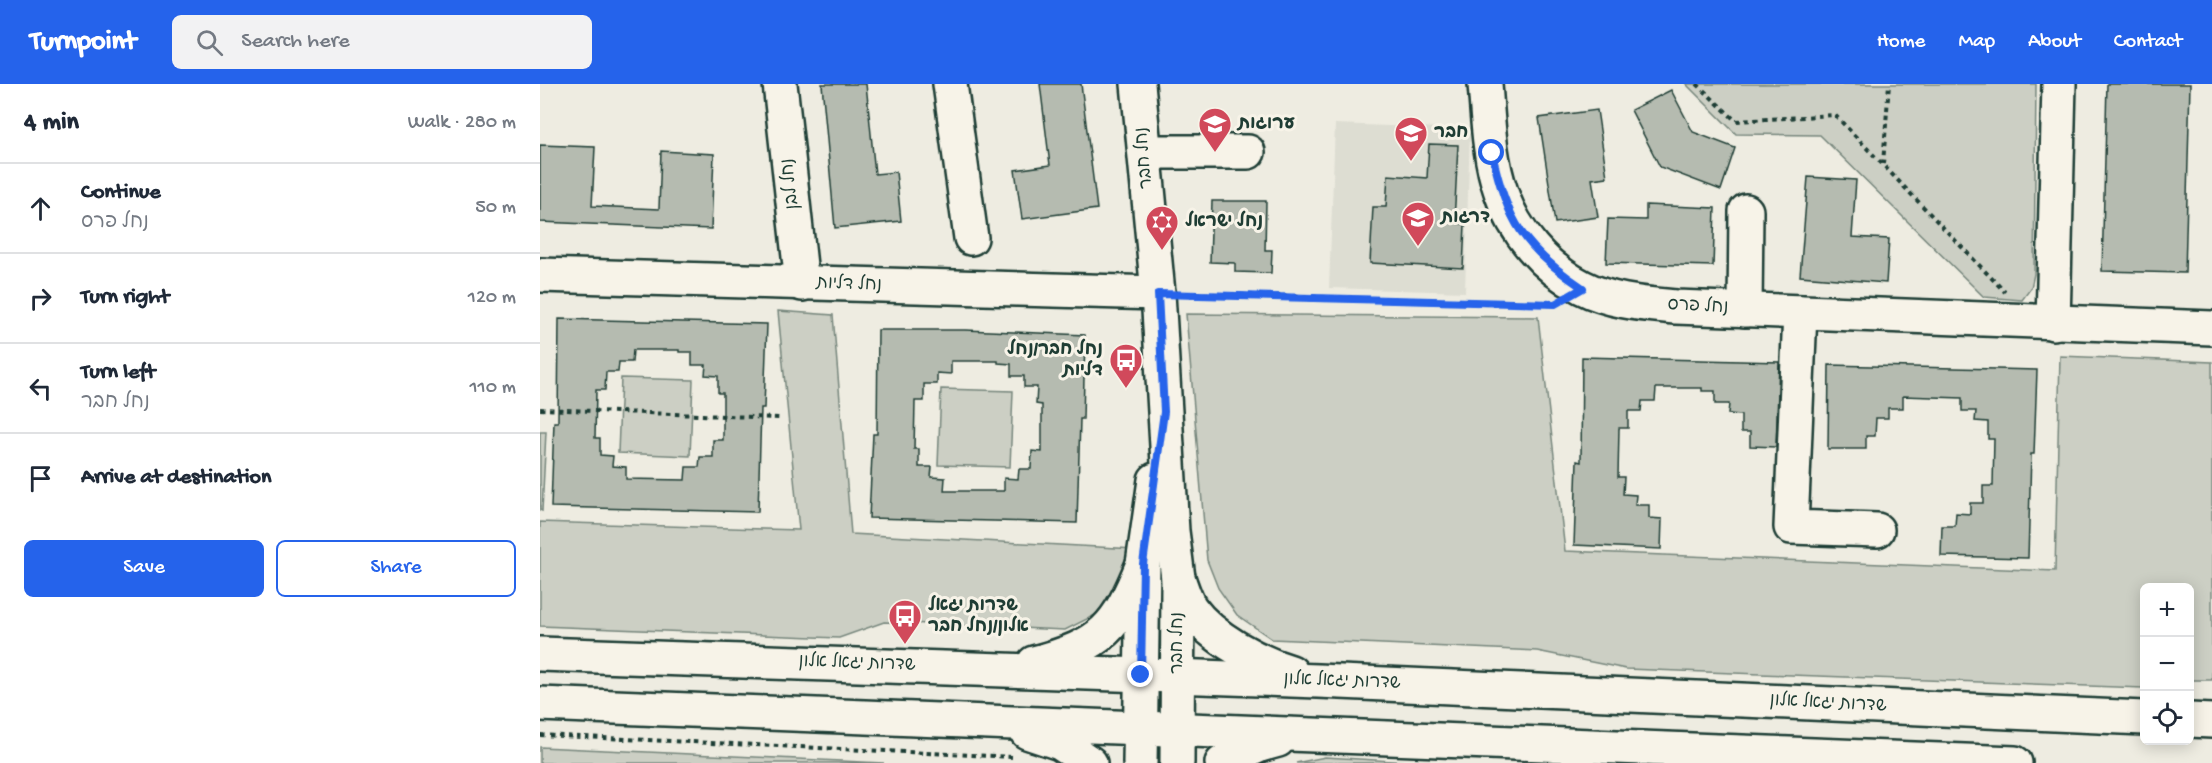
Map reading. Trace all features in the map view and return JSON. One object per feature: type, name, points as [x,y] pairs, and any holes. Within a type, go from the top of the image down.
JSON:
[{"type":"main road","name":"נחל לבן","points":[[780,84],[802,284]]},
{"type":"main road","points":[[950,84],[970,238]]},
{"type":"main road","name":"נחל חבר","points":[[1138,84],[1158,294],[1172,531],[1178,578],[1177,763]]},
{"type":"main road","name":"נחל פרס","points":[[1485,84],[1492,153],[1500,192],[1514,223],[1550,264],[1583,288],[1640,303],[1745,310],[2212,328]]},
{"type":"main road","points":[[2044,323],[2059,84]]},
{"type":"main road","points":[[1145,152],[1248,152]]},
{"type":"main road","points":[[1745,310],[1746,211]]},
{"type":"main road","name":"נחל דליות","points":[[540,275],[1158,294]]},
{"type":"main road","points":[[1800,312],[1791,527],[1877,530]]},
{"type":"main road","name":"נחל חבר","points":[[1140,763],[1143,564],[1164,412]]},
{"type":"main road","points":[[1001,669],[1030,665],[1071,652],[1102,634],[1116,620],[1125,605],[1143,564]]},
{"type":"main road","points":[[1178,578],[1192,610],[1223,638],[1258,659],[1318,681]]},
{"type":"main road","name":"שדרות יגאל אלון","points":[[540,654],[1318,681],[2140,718]]},
{"type":"main road","points":[[540,704],[2015,763]]},
{"type":"main road","points":[[2194,720],[2212,721]]},
{"type":"main road","points":[[981,722],[1043,736],[1060,743],[1090,763]]},
{"type":"main road","points":[[1222,763],[1260,745],[1284,738],[1312,735]]},
{"type":"main road","points":[[1676,749],[1705,763]]},
{"type":"path","points":[[1697,84],[1736,121],[1835,115],[2044,323]]},
{"type":"path","points":[[1883,165],[1888,84]]},
{"type":"path","points":[[1158,294],[1555,304],[1583,288]]},
{"type":"path","points":[[540,410],[779,418]]},
{"type":"path","points":[[540,735],[1018,758]]},
{"type":"shaded area","points":[[1686,84],[2036,84],[2034,274],[2031,288],[2022,300],[1984,297],[1820,135],[1736,134]]},
{"type":"shaded area","points":[[1335,124],[1470,129],[1465,292],[1329,288]]},
{"type":"shaded area","points":[[778,311],[833,315],[851,534],[1135,549],[1103,611],[1065,630],[884,622],[839,638],[540,626],[540,522],[799,530]]},
{"type":"shaded area","points":[[1186,314],[1538,317],[1565,551],[2055,571],[2060,356],[2212,362],[2212,680],[2194,680],[2194,583],[2140,583],[2140,688],[1626,669],[1537,651],[1272,639],[1237,615],[1218,588],[1207,560]]},
{"type":"shaded area","points":[[621,378],[693,380],[690,456],[618,453]]},
{"type":"shaded area","points":[[941,389],[1013,391],[1010,467],[938,465]]},
{"type":"shaded area","points":[[540,432],[546,432],[542,511],[540,510]]},
{"type":"shaded area","points":[[540,747],[884,763],[540,763]]},
{"type":"shaded area","points":[[1325,757],[1426,763],[1296,763]]},
{"type":"building","points":[[822,84],[866,84],[875,174],[896,172],[901,221],[835,228]]},
{"type":"building","points":[[1040,84],[1081,84],[1097,209],[1022,219],[1015,170],[1050,165]]},
{"type":"building","points":[[2107,84],[2190,84],[2185,273],[2102,271]]},
{"type":"building","points":[[1671,90],[1693,132],[1735,148],[1721,190],[1660,167],[1631,110]]},
{"type":"building","points":[[1597,110],[1607,177],[1592,179],[1598,217],[1555,223],[1539,118]]},
{"type":"building","points":[[1429,144],[1458,145],[1454,223],[1465,224],[1463,268],[1370,263],[1373,207],[1386,207],[1388,175],[1427,178]]},
{"type":"building","points":[[540,145],[595,147],[592,206],[659,209],[661,151],[714,154],[711,229],[540,222]]},
{"type":"building","points":[[1808,177],[1856,180],[1852,237],[1889,239],[1886,283],[1800,276]]},
{"type":"building","points":[[1212,201],[1266,201],[1265,250],[1272,250],[1271,273],[1235,272],[1235,263],[1210,262]]},
{"type":"building","points":[[1646,205],[1715,208],[1713,266],[1606,263],[1608,219],[1646,220]]},
{"type":"building","points":[[559,319],[767,324],[764,408],[761,408],[758,512],[551,507],[554,422],[558,422]],"holes":[[[633,350],[679,350],[679,352],[692,352],[692,365],[706,365],[705,375],[718,376],[718,393],[723,393],[723,440],[713,440],[713,457],[700,457],[699,467],[686,467],[685,480],[626,479],[626,467],[612,466],[613,456],[600,455],[600,438],[595,438],[596,390],[605,390],[606,372],[618,372],[619,362],[632,362]]]},
{"type":"building","points":[[878,330],[965,330],[1085,335],[1077,523],[869,518],[873,434],[877,434]],"holes":[[[951,361],[998,361],[998,363],[1011,364],[1011,376],[1024,376],[1024,387],[1037,387],[1036,404],[1042,405],[1042,452],[1032,451],[1031,469],[1019,469],[1018,479],[1004,478],[1004,491],[944,491],[945,478],[931,477],[932,467],[919,467],[919,449],[914,449],[915,401],[924,401],[924,384],[937,384],[937,373],[951,374]]]},
{"type":"building","points":[[1582,357],[1779,362],[1776,447],[1750,446],[1750,432],[1741,432],[1741,415],[1728,414],[1729,404],[1715,404],[1715,391],[1702,391],[1702,388],[1656,388],[1655,401],[1642,401],[1641,411],[1628,411],[1628,428],[1619,428],[1618,477],[1624,477],[1623,494],[1636,495],[1635,505],[1649,505],[1649,518],[1662,519],[1661,549],[1574,545],[1577,461],[1581,462]]},
{"type":"building","points":[[1829,365],[2037,370],[2034,454],[2031,454],[2028,558],[1941,556],[1942,526],[1955,526],[1956,513],[1970,514],[1970,503],[1983,503],[1983,486],[1993,486],[1994,439],[1988,439],[1988,422],[1975,421],[1976,411],[1962,411],[1962,398],[1903,396],[1903,408],[1888,408],[1888,418],[1876,418],[1875,436],[1866,436],[1866,449],[1828,449]]},
{"type":"place","name":"ערוגות","points":[[1215,153]]},
{"type":"place","name":"חבר","points":[[1411,162]]},
{"type":"place","name":"דרגות","points":[[1418,247]]},
{"type":"place","name":"נחל ישראל","points":[[1162,251]]},
{"type":"place","name":"נחל חבר/נחל דליות","points":[[1126,389]]},
{"type":"place","name":"שדרות יגאל אלון/נחל חבר","points":[[905,645]]},
{"type":"route","points":[[1141,675],[1143,564],[1164,412],[1158,294],[1555,304],[1583,288],[1558,272],[1514,223],[1500,192],[1492,153]]}]
